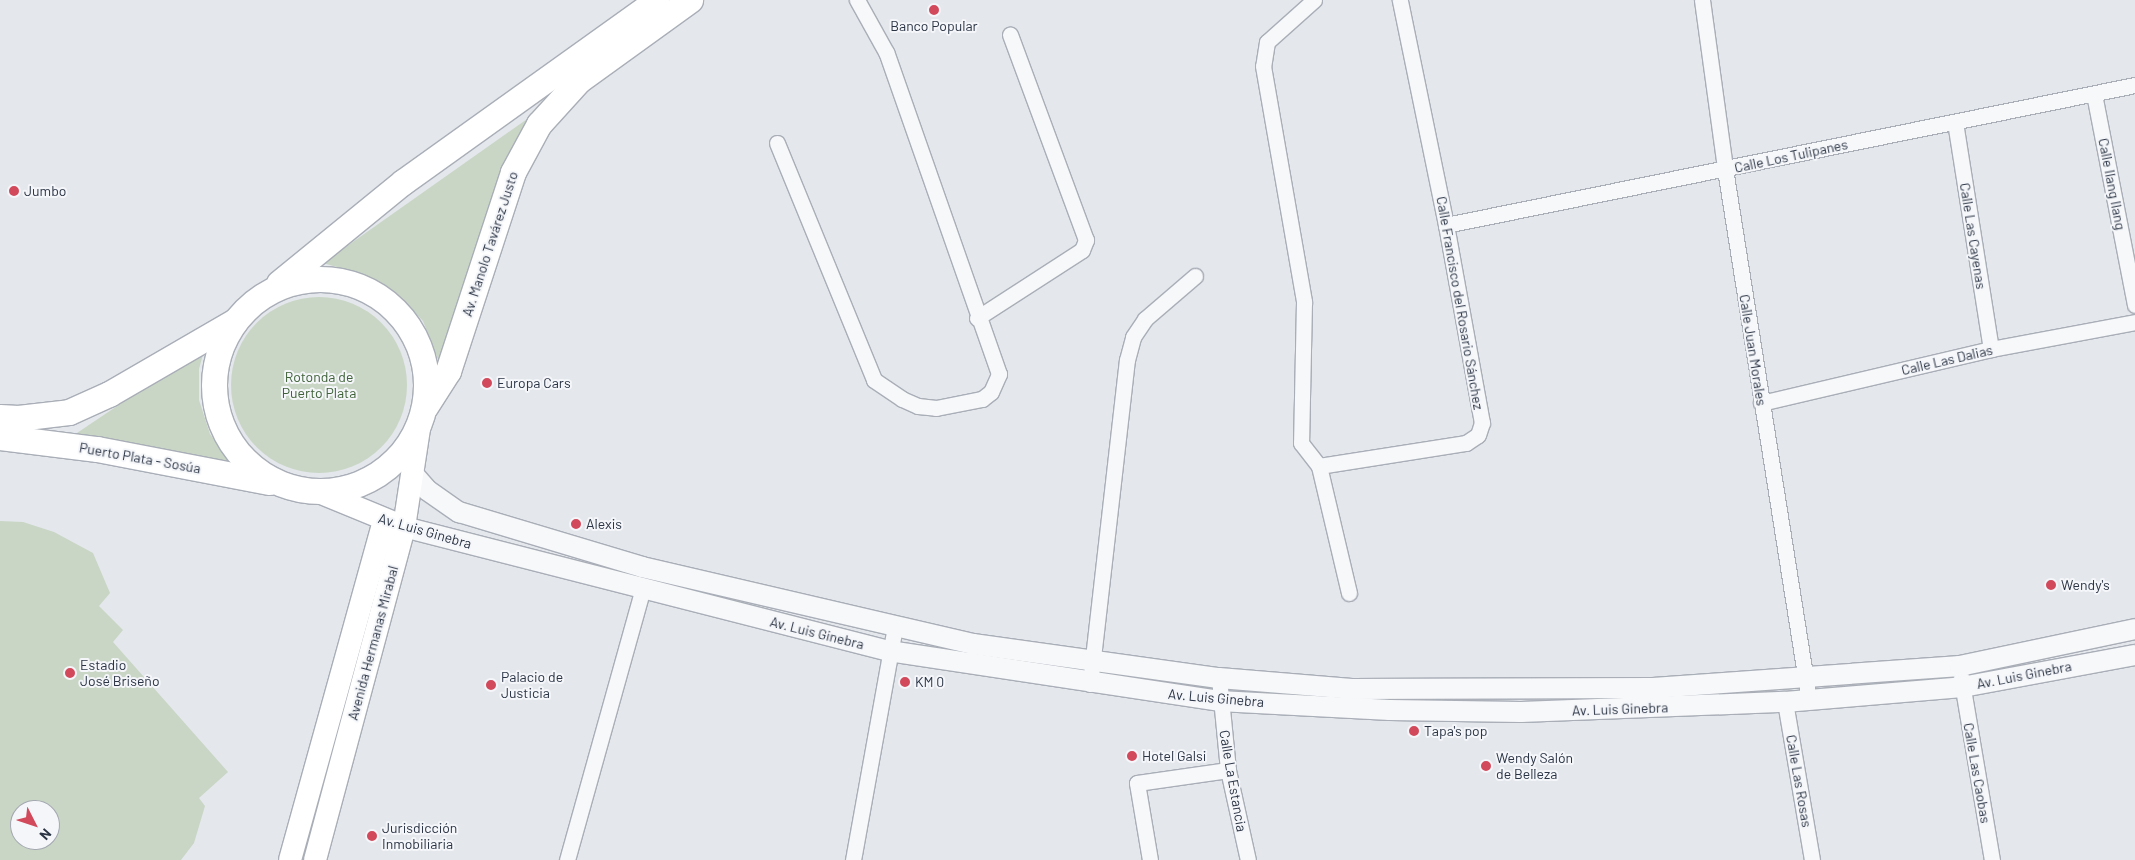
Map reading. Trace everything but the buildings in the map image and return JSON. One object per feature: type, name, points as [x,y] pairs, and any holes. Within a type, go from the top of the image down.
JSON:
[{"type":"main road","points":[[0,417],[18,418],[69,412],[109,394],[235,321],[403,182],[657,0]]},
{"type":"main road","name":"Av. Manolo Tavárez Justo","points":[[423,415],[448,371],[513,172],[539,124],[579,80],[690,0]]},
{"type":"main road","points":[[235,321],[220,349],[215,373],[217,414],[230,443],[252,467],[279,484],[319,492],[351,487],[380,473],[404,451],[423,415],[427,372],[417,339],[398,310],[370,289],[336,279],[302,279],[269,291]]},
{"type":"main road","name":"Avenida Hermanas Mirabal","points":[[290,860],[394,524],[414,476],[423,415]]},
{"type":"main road","name":"Puerto Plata - Sosúa","points":[[0,437],[97,449],[279,484]]},
{"type":"main road","name":"Av. Luis Ginebra","points":[[319,492],[394,524]]},
{"type":"main road","name":"Avenida Hermanas Mirabal","points":[[315,860],[394,524]]},
{"type":"street","points":[[778,143],[874,380],[902,400],[918,406],[936,408],[982,399],[991,392],[998,374],[886,52],[857,0]]},
{"type":"street","points":[[1314,0],[1267,42],[1262,66],[1304,302],[1301,443],[1319,466],[1349,593]]},
{"type":"street","name":"Calle Francisco del Rosario Sánchez","points":[[1319,466],[1466,443],[1478,435],[1482,423],[1446,225],[1400,0]]},
{"type":"street","name":"Calle Juan Morales","points":[[1702,0],[1761,403],[1809,700]]},
{"type":"street","points":[[977,318],[1082,250],[1086,240],[1010,35]]},
{"type":"street","name":"Calle Los Tulipanes","points":[[1446,225],[2135,85]]},
{"type":"street","name":"Calle Ilang Ilang","points":[[2094,94],[2135,305]]},
{"type":"street","name":"Calle Las Cayenas","points":[[1955,122],[1991,349]]},
{"type":"street","points":[[1090,684],[1127,360],[1133,337],[1145,318],[1194,276]]},
{"type":"street","name":"Calle Las Dalias","points":[[1761,403],[1991,349],[2135,322]]},
{"type":"street","name":"Av. Luis Ginebra","points":[[414,476],[427,490],[459,512],[642,567],[973,644],[1092,662],[1219,678],[1352,689],[1519,691],[1653,688],[1806,675],[1960,666],[2135,630]]},
{"type":"street","name":"Av. Luis Ginebra","points":[[394,524],[890,651],[1090,684],[1219,701],[1390,710],[1521,712],[1786,702],[1962,687],[2135,655]]},
{"type":"street","points":[[567,860],[644,588]]},
{"type":"street","points":[[853,860],[895,627]]},
{"type":"street","name":"Calle Las Caobas","points":[[1960,666],[1992,860]]},
{"type":"street","name":"Calle La Estancia","points":[[1219,678],[1219,701],[1228,770],[1248,860]]},
{"type":"street","name":"Calle Las Rosas","points":[[1786,702],[1812,860]]},
{"type":"street","points":[[1150,860],[1138,784],[1228,770]]},
{"type":"green space","points":[[530,117],[440,365],[423,321],[395,292],[364,275],[323,263]]},
{"type":"green space","name":"Rotonda de Puerto Plata","points":[[319,297],[345,301],[360,307],[375,317],[387,329],[397,344],[403,359],[407,385],[403,411],[397,426],[387,441],[375,453],[360,463],[345,469],[319,473],[293,469],[278,463],[263,453],[251,441],[241,426],[235,411],[231,385],[235,359],[241,344],[251,329],[263,317],[278,307],[293,301]]},
{"type":"green space","points":[[205,347],[199,369],[199,400],[210,434],[230,462],[74,435]]},
{"type":"green space","name":"Estadio José Briseño","points":[[0,521],[23,522],[54,532],[93,553],[110,593],[99,606],[123,630],[113,642],[228,772],[199,798],[205,806],[194,843],[181,860],[0,860]]},
{"type":"place","name":"Banco Popular","points":[[934,10]]},
{"type":"place","name":"Jumbo","points":[[14,191]]},
{"type":"place","name":"Europa Cars","points":[[487,383]]},
{"type":"place","name":"Alexis","points":[[576,524]]},
{"type":"place","name":"Wendy's","points":[[2051,585]]},
{"type":"place","name":"Estadio José Briseño","points":[[70,673]]},
{"type":"place","name":"KM 0","points":[[905,682]]},
{"type":"place","name":"Palacio de Justicia","points":[[491,685]]},
{"type":"place","name":"Tapa's pop","points":[[1414,731]]},
{"type":"place","name":"Hotel Galsi","points":[[1132,756]]},
{"type":"place","name":"Wendy Salón de Belleza","points":[[1486,766]]},
{"type":"place","name":"Jurisdicción Inmobiliaria","points":[[372,836]]}]
